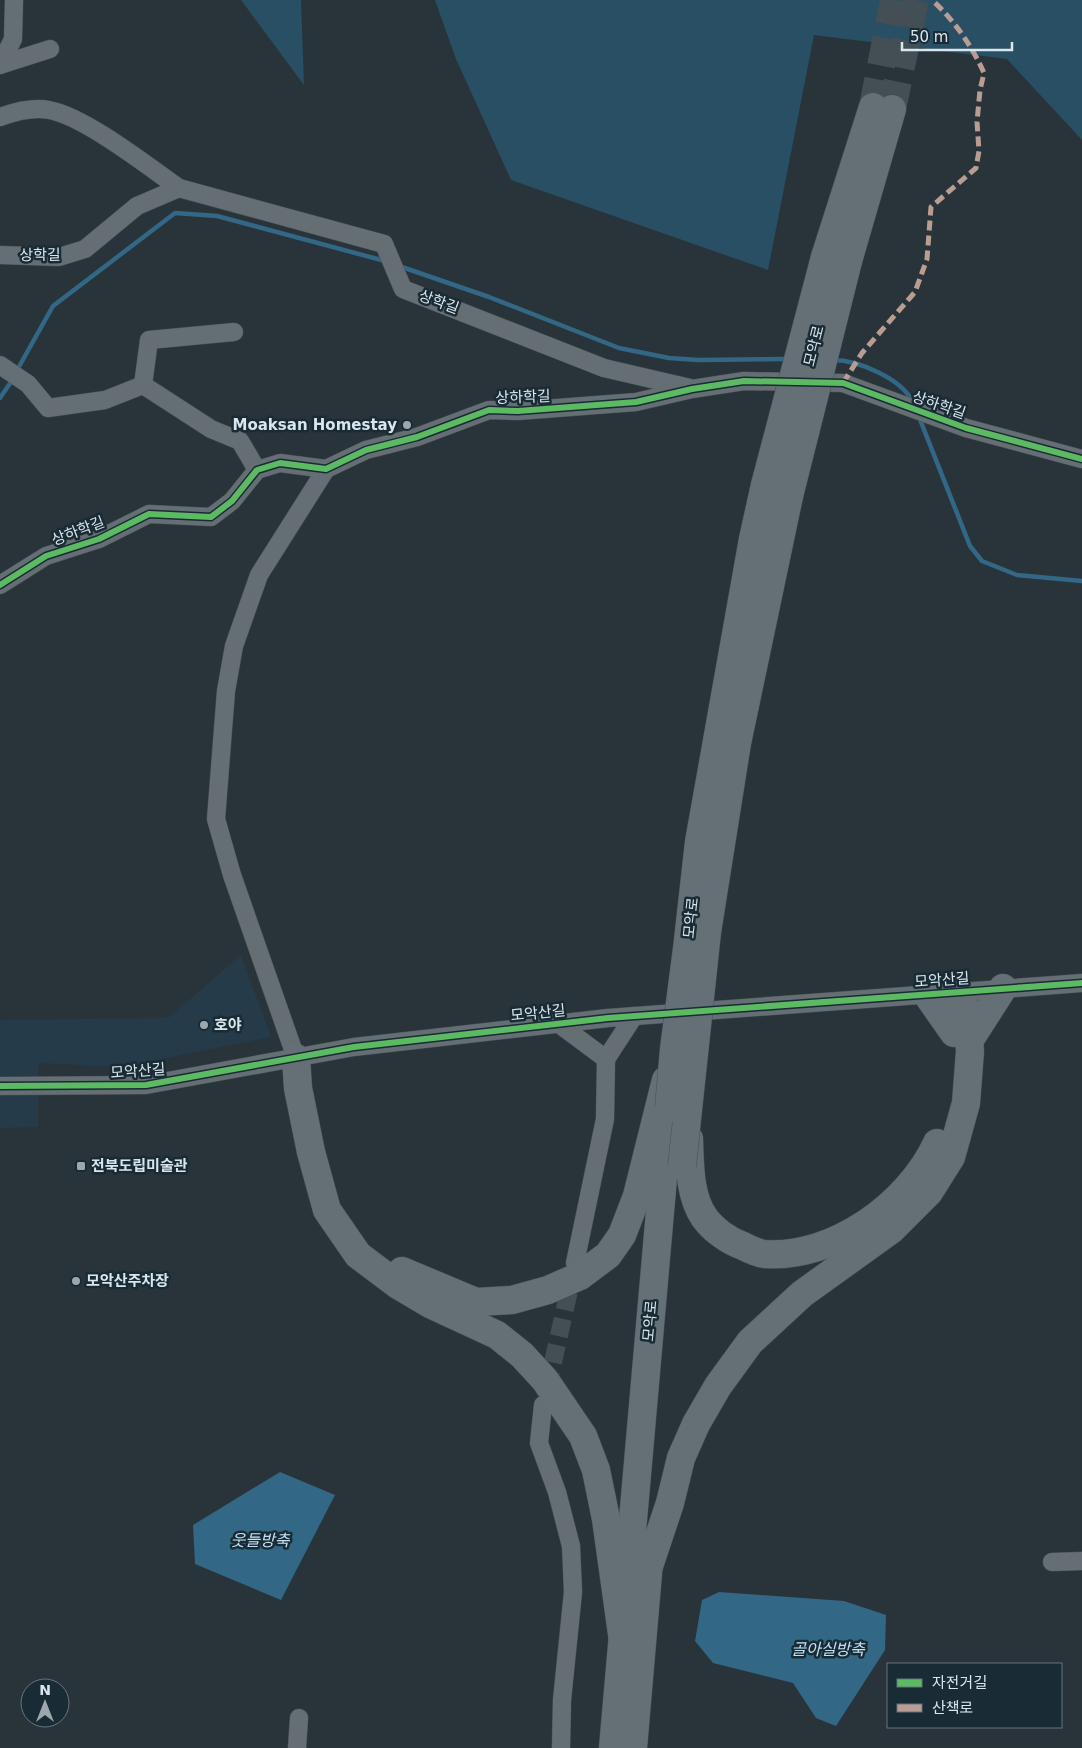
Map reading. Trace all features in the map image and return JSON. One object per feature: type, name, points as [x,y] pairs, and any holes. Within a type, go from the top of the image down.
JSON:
[{"type":"main road","name":"모악로","points":[[633,1748],[682,1166],[680,1101],[674,1049],[737,743],[777,490],[837,259],[882,108]]},
{"type":"main road","name":"모악로","points":[[613,1748],[698,936]]},
{"type":"main road","points":[[962,1037],[1003,988]]},
{"type":"main road","points":[[680,1101],[688,1140],[693,1190],[704,1217],[729,1241],[763,1254],[807,1252],[846,1237],[880,1214],[927,1164],[950,1112],[967,1014],[960,991]]},
{"type":"main road","points":[[648,1569],[670,1503],[681,1458],[696,1424],[718,1386],[750,1342],[802,1294],[891,1230],[929,1192],[951,1157],[966,1103],[962,1037],[926,993]]},
{"type":"main road","points":[[296,1058],[318,1086],[325,1150],[339,1206],[368,1247],[406,1274],[476,1302],[512,1300],[548,1290],[580,1276],[608,1255],[622,1235],[637,1196],[674,1049]]},
{"type":"main road","points":[[296,1058],[298,1088],[311,1152],[327,1210],[358,1255],[398,1285],[430,1304],[497,1336],[522,1355],[545,1380],[583,1436],[596,1470],[606,1519],[623,1641]]},
{"type":"street","points":[[0,65],[13,39],[14,0]]},
{"type":"street","points":[[0,65],[50,50]]},
{"type":"street","name":"상학길","points":[[0,117],[13,112],[48,109],[75,120],[133,156],[179,188],[384,244],[403,289],[604,368],[692,389]]},
{"type":"street","name":"상학길","points":[[0,254],[59,257],[85,249],[137,206],[179,188]]},
{"type":"street","points":[[143,385],[149,340],[234,332]]},
{"type":"street","points":[[0,365],[28,384],[48,408],[105,400],[143,385]]},
{"type":"street","name":"상하학길","points":[[326,469],[366,450],[417,437],[489,410],[518,411],[636,402],[692,389],[744,381],[844,383],[935,418],[1082,459]]},
{"type":"street","points":[[143,385],[211,429],[240,441],[257,470],[280,463],[326,469],[259,575],[234,646],[226,691],[216,819],[232,875],[296,1058]]},
{"type":"street","name":"상하학길","points":[[0,585],[46,556],[99,539],[149,514],[211,517],[232,501],[257,470]]},
{"type":"street","name":"모악산길","points":[[0,1086],[146,1085],[354,1047],[559,1024],[634,1016],[926,993],[1082,983]]},
{"type":"street","points":[[575,1263],[604,1119],[606,1060],[634,1016]]},
{"type":"street","points":[[559,1024],[606,1060]]},
{"type":"street","points":[[543,1405],[539,1443],[557,1492],[571,1546],[572,1564],[573,1592],[562,1700],[561,1748]]},
{"type":"street","points":[[1052,1562],[1082,1561]]},
{"type":"street","points":[[297,1748],[299,1718]]},
{"type":"shaded area","points":[[241,0],[301,0],[304,85]]},
{"type":"shaded area","points":[[435,0],[1082,0],[1082,140],[1007,59],[814,35],[768,270],[511,180],[456,59]]},
{"type":"shaded area","points":[[241,955],[271,1037],[122,1067],[38,1063],[38,1127],[0,1128],[0,1020],[168,1018]]},
{"type":"water","name":"웃들방축","points":[[280,1472],[335,1495],[281,1600],[195,1564],[193,1525]]},
{"type":"water","name":"골아실방축","points":[[719,1592],[844,1601],[886,1615],[885,1650],[836,1726],[816,1718],[793,1683],[713,1663],[695,1641],[702,1600]]},
{"type":"waterway","points":[[16,372],[53,306],[175,213],[217,216],[385,261]]},
{"type":"waterway","points":[[399,266],[489,297],[619,348],[669,358],[698,360],[788,359]]},
{"type":"waterway","points":[[833,360],[855,363],[879,372],[900,386],[913,403]]},
{"type":"waterway","points":[[0,398],[13,379]]},
{"type":"waterway","points":[[919,417],[970,546],[982,561],[1017,575],[1082,581]]},
{"type":"tunnel","points":[[873,107],[894,0]]},
{"type":"tunnel","points":[[892,109],[915,0]]},
{"type":"tunnel","points":[[547,1389],[573,1273]]},
{"type":"marked path","points":[[843,383],[862,353],[915,292],[927,259],[931,207],[976,168],[979,151],[977,122],[980,90],[984,73],[962,34],[932,0]]},
{"type":"cycle path","points":[[0,585],[46,556],[99,539],[149,514],[211,517],[232,501],[257,470],[280,463],[326,469],[366,450],[417,437],[489,410],[518,411],[636,402],[692,389],[744,381],[843,383],[966,428],[1082,459]]},
{"type":"cycle path","points":[[0,1086],[146,1085],[354,1047],[608,1018],[1082,983]]},
{"type":"place","name":"Moaksan Homestay","points":[[407,425]]},
{"type":"place","name":"호야","points":[[204,1025]]},
{"type":"place","name":"전북도립미술관","points":[[81,1166]]},
{"type":"place","name":"모악산주차장","points":[[76,1281]]}]
